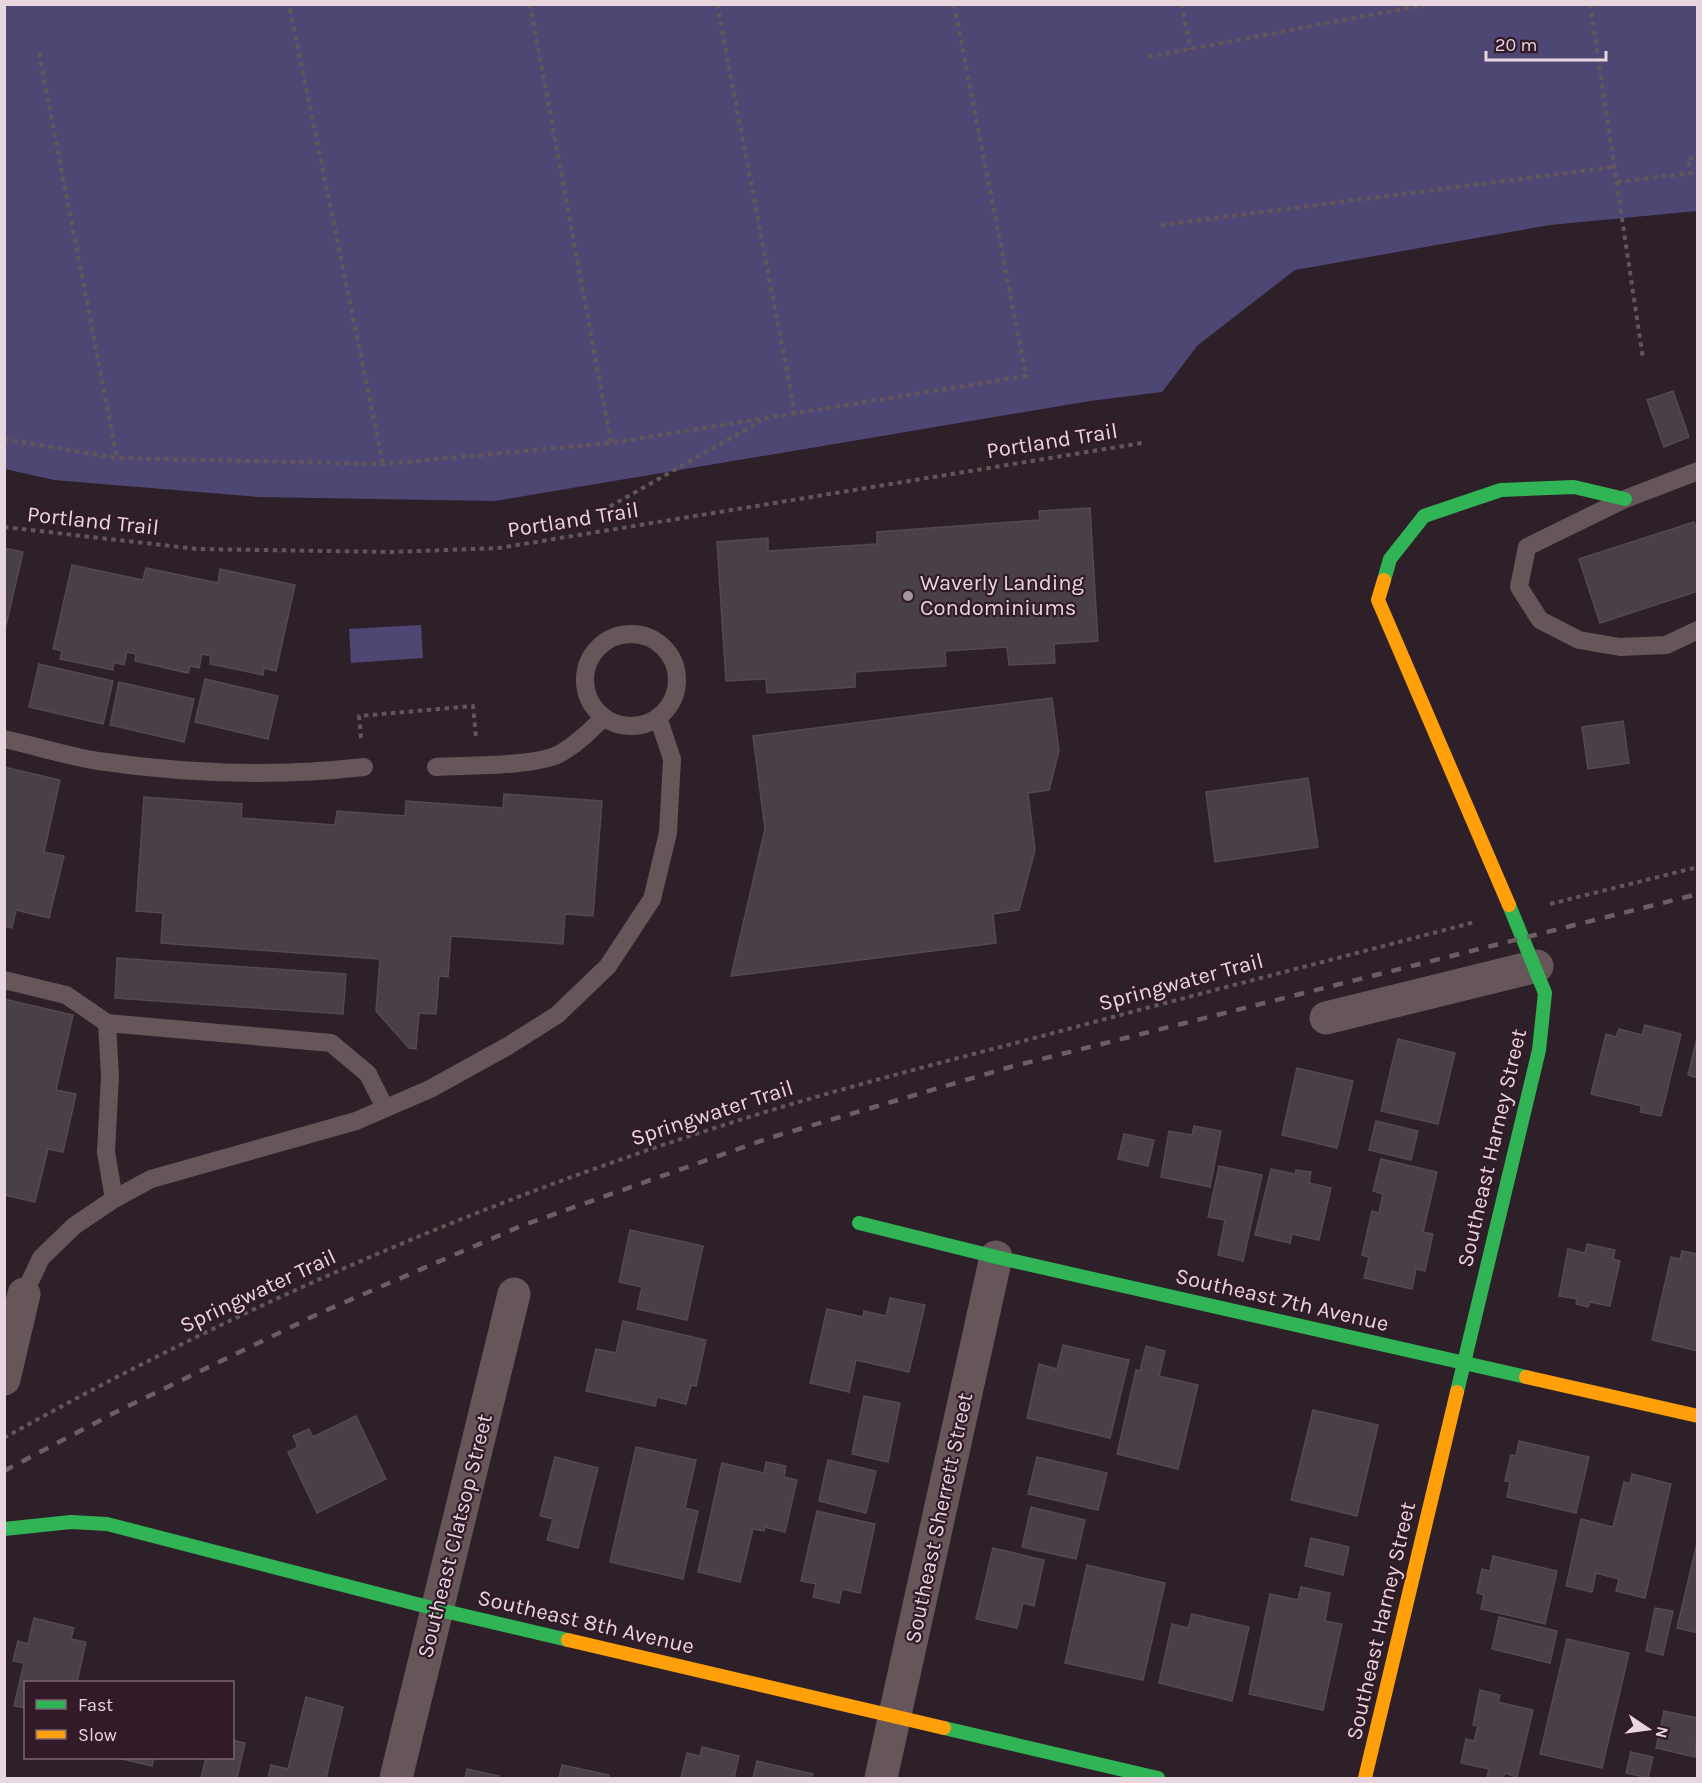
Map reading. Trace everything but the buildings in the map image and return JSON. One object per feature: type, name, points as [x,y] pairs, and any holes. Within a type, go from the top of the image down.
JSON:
[{"type":"street","name":"Southeast Harney Street","points":[[1365,1779],[1539,1050],[1545,993],[1537,966],[1466,808],[1378,600],[1390,559],[1424,516],[1501,490],[1574,487],[1625,499]]},
{"type":"street","points":[[1326,1018],[1537,966]]},
{"type":"street","name":"Southeast 7th Avenue","points":[[859,1223],[996,1257],[1698,1416]]},
{"type":"street","name":"Southeast Sherrett Street","points":[[882,1779],[996,1257]]},
{"type":"street","points":[[4,1379],[24,1294]]},
{"type":"street","name":"Southeast Clatsop Street","points":[[396,1779],[514,1294]]},
{"type":"street","name":"Southeast 8th Avenue","points":[[4,1529],[71,1522],[107,1524],[436,1609],[1158,1779]]},
{"type":"lane","points":[[1698,471],[1625,499],[1527,547],[1519,587],[1540,620],[1579,640],[1620,647],[1666,645],[1698,630]]},
{"type":"lane","points":[[631,634],[648,637],[664,647],[674,662],[678,680],[675,698],[665,712],[650,723],[632,727],[614,723],[604,717],[588,699],[585,681],[588,663],[598,648],[613,637],[631,634]]},
{"type":"lane","points":[[436,767],[536,760],[560,754],[585,736],[604,717]]},
{"type":"lane","points":[[24,1294],[41,1258],[74,1226],[114,1199],[151,1179],[286,1143],[356,1121],[430,1089],[557,1015],[608,966],[652,899],[668,833],[672,759],[658,717]]},
{"type":"lane","points":[[4,739],[97,760],[211,773],[304,774],[364,767]]},
{"type":"lane","points":[[4,980],[66,995],[107,1023],[331,1043],[368,1074],[385,1108]]},
{"type":"lane","points":[[107,1023],[110,1076],[106,1152],[114,1199]]},
{"type":"path","points":[[530,4],[611,443]]},
{"type":"path","points":[[717,4],[795,414]]},
{"type":"path","points":[[4,440],[117,458],[383,464],[611,443],[1026,376],[954,4]]},
{"type":"path","points":[[1181,4],[1191,50]]},
{"type":"path","points":[[1148,57],[1429,4]]},
{"type":"path","points":[[1590,4],[1643,359]]},
{"type":"path","points":[[290,9],[383,464]]},
{"type":"path","points":[[39,53],[117,458]]},
{"type":"path","points":[[1617,182],[1691,173],[1688,159],[1698,157]]},
{"type":"path","points":[[1161,225],[1614,167]]},
{"type":"path","points":[[602,511],[764,419]]},
{"type":"path","name":"Portland Trail","points":[[4,527],[28,532],[197,549],[392,552],[500,548],[1142,443]]},
{"type":"path","points":[[364,767],[359,716],[472,706],[479,764]]},
{"type":"path","points":[[1565,900],[1698,867]]},
{"type":"path","name":"Springwater Trail","points":[[4,1438],[178,1346],[360,1262],[599,1168],[722,1125],[847,1087],[1468,924]]},
{"type":"shaded area","points":[[5,4],[1697,5],[1697,211],[1550,225],[1295,270],[1198,345],[1162,392],[1090,401],[495,501],[258,497],[54,480],[5,469]]},
{"type":"shaded area","points":[[421,625],[423,658],[351,663],[349,629]]},
{"type":"railway","points":[[4,1471],[116,1412],[320,1313],[521,1226],[769,1138],[1010,1067],[1698,894]]},
{"type":"traffic: fast","points":[[1384,580],[1390,559],[1424,516],[1501,490],[1574,487],[1625,499]]},
{"type":"traffic: fast","points":[[1457,1392],[1539,1050],[1545,993],[1509,905]]},
{"type":"traffic: fast","points":[[859,1223],[996,1257],[1526,1377]]},
{"type":"traffic: fast","points":[[4,1529],[71,1522],[107,1524],[436,1609],[568,1640]]},
{"type":"traffic: fast","points":[[944,1728],[1158,1778]]},
{"type":"traffic: slow","points":[[1384,580],[1378,600],[1509,905]]},
{"type":"traffic: slow","points":[[1526,1377],[1698,1416]]},
{"type":"traffic: slow","points":[[1365,1778],[1457,1392]]},
{"type":"traffic: slow","points":[[568,1640],[944,1728]]},
{"type":"place","name":"Waverly Landing Condominiums","points":[[908,596]]}]
